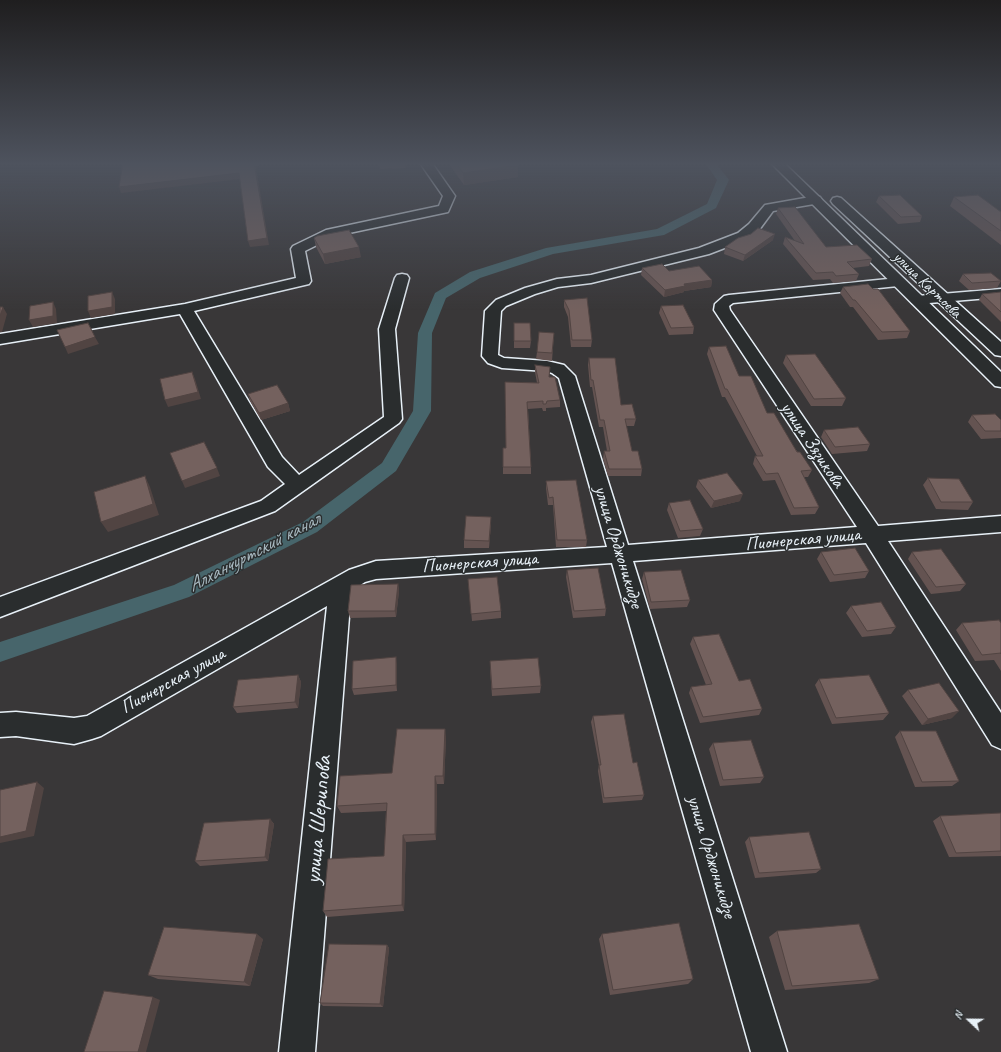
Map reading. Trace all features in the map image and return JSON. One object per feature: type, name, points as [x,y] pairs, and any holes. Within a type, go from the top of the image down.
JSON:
[{"type":"main road","name":"улица Картоева","points":[[835,212],[898,282],[1001,382]]},
{"type":"main road","name":"улица Картоева","points":[[840,212],[942,297],[1001,351]]},
{"type":"street","points":[[0,339],[185,309],[304,281],[298,249],[331,233],[429,212]]},
{"type":"street","name":"улица Орджоникидзе","points":[[766,212],[754,227],[743,236],[704,251],[591,279],[557,283],[530,291],[502,303],[493,311],[490,356],[494,360],[502,363],[547,366],[558,369],[567,376],[769,1052]]},
{"type":"street","points":[[0,607],[268,506],[394,419],[386,329],[402,278]]},
{"type":"street","name":"улица Зязикова","points":[[898,282],[729,299],[722,304],[722,310],[872,534],[1001,736]]},
{"type":"street","points":[[917,300],[1001,293]]},
{"type":"street","points":[[185,309],[275,462],[297,485]]},
{"type":"street","name":"Пионерская улица","points":[[0,725],[16,724],[74,731],[92,727],[340,587],[356,576],[376,570],[621,554],[1001,524]]},
{"type":"street","name":"улица Шерипова","points":[[297,1052],[340,587]]},
{"type":"building","points":[[244,212],[263,212],[267,238],[248,241]]},
{"type":"building","points":[[781,212],[799,212],[826,247],[857,245],[872,259],[847,262],[859,274],[836,276],[833,272],[816,273],[785,237],[804,244]]},
{"type":"building","points":[[896,212],[918,212],[922,216],[901,217]]},
{"type":"building","points":[[975,212],[1001,212],[1001,231]]},
{"type":"building","points":[[758,228],[775,234],[745,255],[725,247],[738,238],[751,234]]},
{"type":"building","points":[[349,230],[359,247],[323,254],[314,238],[317,236]]},
{"type":"building","points":[[662,264],[669,271],[699,266],[712,280],[684,284],[685,286],[665,290],[642,268]]},
{"type":"building","points":[[991,273],[1001,281],[972,283],[963,274]]},
{"type":"building","points":[[868,284],[873,289],[878,289],[910,331],[882,332],[843,287]]},
{"type":"building","points":[[112,292],[112,307],[88,311],[88,296]]},
{"type":"building","points":[[1001,292],[1001,312],[982,294]]},
{"type":"building","points":[[587,298],[592,340],[572,340],[569,310],[564,300]]},
{"type":"building","points":[[53,302],[53,316],[29,320],[30,306]]},
{"type":"building","points":[[683,305],[694,327],[671,328],[661,306]]},
{"type":"building","points":[[0,307],[3,307],[0,316]]},
{"type":"building","points":[[88,323],[95,337],[65,347],[57,330]]},
{"type":"building","points":[[514,323],[530,323],[531,341],[514,341]]},
{"type":"building","points":[[539,332],[554,333],[552,353],[537,352]]},
{"type":"building","points":[[726,346],[739,376],[751,376],[767,413],[774,413],[797,452],[800,452],[812,470],[801,471],[819,507],[794,508],[778,473],[766,474],[755,456],[763,456],[727,389],[725,389],[709,347]]},
{"type":"building","points":[[815,354],[846,398],[814,399],[786,355]]},
{"type":"building","points":[[589,358],[615,358],[621,405],[632,404],[636,419],[625,419],[632,451],[638,451],[642,469],[609,469],[604,451],[610,451],[604,420],[600,420],[593,380],[591,380]]},
{"type":"building","points":[[535,365],[550,367],[549,377],[555,377],[560,400],[547,401],[546,404],[543,404],[543,401],[527,402],[531,467],[503,467],[503,448],[506,448],[505,382],[539,383]]},
{"type":"building","points":[[192,372],[198,392],[165,400],[160,379]]},
{"type":"building","points":[[277,385],[288,403],[259,413],[248,394]]},
{"type":"building","points":[[995,414],[1001,420],[1001,431],[985,431],[972,415]]},
{"type":"building","points":[[858,427],[870,444],[835,447],[824,430]]},
{"type":"building","points":[[204,442],[217,468],[182,481],[170,453]]},
{"type":"building","points":[[727,473],[743,494],[714,501],[698,480]]},
{"type":"building","points":[[145,476],[153,504],[101,522],[94,492]]},
{"type":"building","points":[[928,478],[959,479],[973,502],[941,502]]},
{"type":"building","points":[[576,480],[587,540],[557,540],[553,497],[549,498],[546,481]]},
{"type":"building","points":[[690,500],[703,529],[680,531],[669,503]]},
{"type":"building","points":[[466,516],[491,517],[489,541],[464,540]]},
{"type":"building","points":[[855,548],[869,571],[834,575],[821,552]]},
{"type":"building","points":[[941,549],[966,584],[936,587],[912,552]]},
{"type":"building","points":[[598,568],[606,609],[574,611],[567,570]]},
{"type":"building","points":[[681,570],[690,600],[651,602],[644,572]]},
{"type":"building","points":[[497,577],[501,611],[471,614],[468,579]]},
{"type":"building","points":[[398,584],[395,611],[348,611],[351,585]]},
{"type":"building","points":[[881,602],[896,627],[867,631],[851,606]]},
{"type":"building","points":[[999,620],[1001,623],[1001,653],[982,655],[962,623]]},
{"type":"building","points":[[719,634],[739,681],[750,679],[762,709],[703,717],[691,687],[712,684],[693,637]]},
{"type":"building","points":[[396,657],[396,685],[352,689],[353,661]]},
{"type":"building","points":[[538,658],[541,686],[492,689],[490,661]]},
{"type":"building","points":[[298,675],[295,702],[233,707],[238,680]]},
{"type":"building","points":[[869,675],[889,713],[836,718],[819,679]]},
{"type":"building","points":[[939,683],[959,711],[928,719],[908,690]]},
{"type":"building","points":[[624,714],[633,763],[637,762],[644,795],[604,798],[599,765],[601,765],[593,716]]},
{"type":"building","points":[[397,729],[445,729],[443,776],[435,776],[435,834],[403,835],[402,905],[323,911],[328,859],[384,856],[387,803],[337,806],[340,776],[392,773]]},
{"type":"building","points":[[900,731],[936,731],[959,781],[922,782]]},
{"type":"building","points":[[751,740],[764,777],[723,780],[713,743]]},
{"type":"building","points":[[37,782],[26,831],[0,837],[0,790]]},
{"type":"building","points":[[1001,813],[1001,851],[956,853],[940,816]]},
{"type":"building","points":[[270,819],[265,857],[195,861],[204,823]]},
{"type":"building","points":[[809,832],[821,869],[759,873],[749,837]]},
{"type":"building","points":[[679,923],[693,979],[613,990],[602,934]]},
{"type":"building","points":[[859,924],[879,979],[792,986],[777,931]]},
{"type":"building","points":[[164,927],[257,934],[244,982],[148,975]]},
{"type":"building","points":[[329,944],[387,945],[380,1004],[320,1003]]},
{"type":"building","points":[[104,991],[153,997],[138,1052],[84,1052]]},
{"type":"waterway","name":"Алханчуртский канал","points":[[0,652],[181,591],[310,527],[389,467],[422,411],[425,333],[440,296],[475,275],[551,251],[660,232],[700,212]]}]
